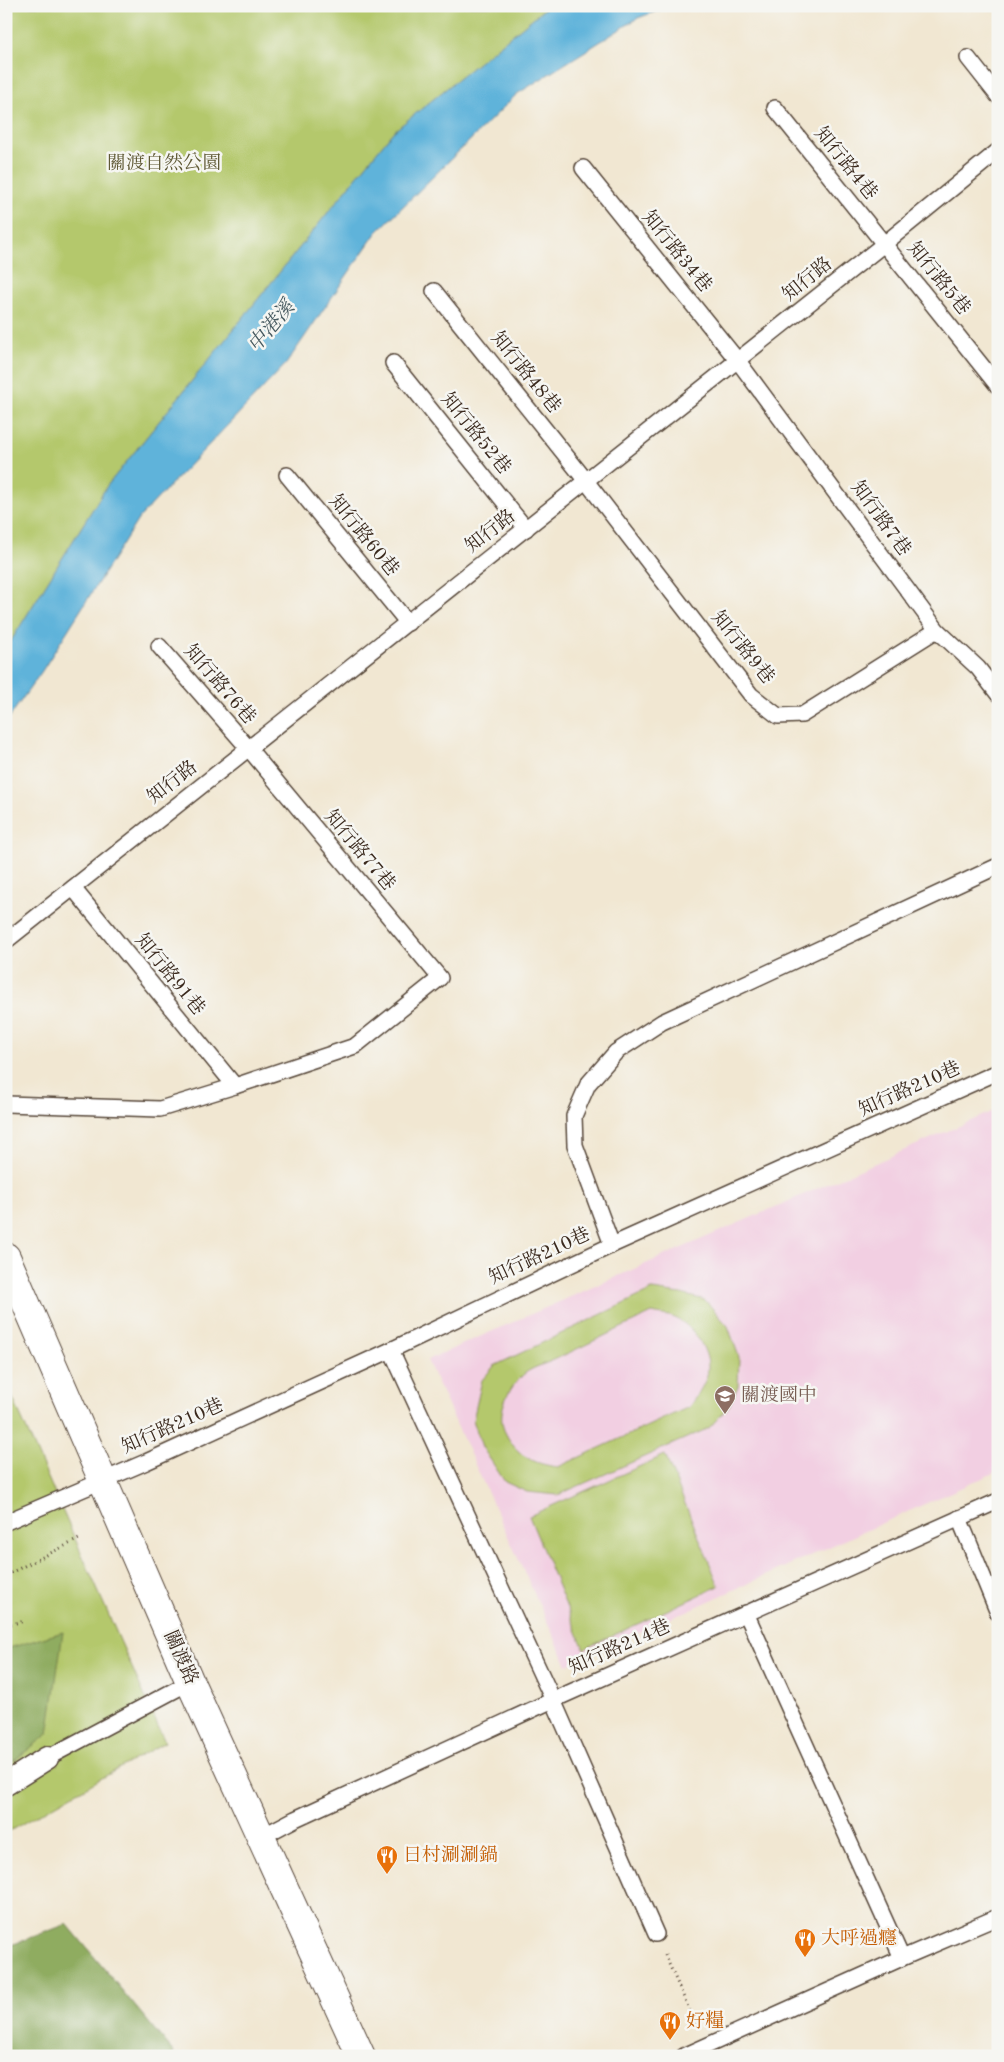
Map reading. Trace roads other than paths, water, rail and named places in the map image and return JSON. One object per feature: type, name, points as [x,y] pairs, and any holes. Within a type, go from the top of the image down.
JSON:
[{"type":"street","name":"關渡路","points":[[6,1257],[190,1682],[360,2056]]},
{"type":"street","points":[[6,1784],[47,1758]]},
{"type":"lane","points":[[968,58],[998,96]]},
{"type":"lane","name":"知行路4巷","points":[[775,108],[884,244]]},
{"type":"lane","name":"知行路","points":[[6,941],[526,530],[998,151]]},
{"type":"lane","name":"知行路34巷","points":[[582,168],[738,361]]},
{"type":"lane","name":"知行路5巷","points":[[884,244],[998,386]]},
{"type":"lane","name":"知行路48巷","points":[[434,291],[585,481]]},
{"type":"lane","name":"知行路7巷","points":[[738,361],[937,630],[978,668],[998,694]]},
{"type":"lane","name":"知行路52巷","points":[[393,362],[526,530]]},
{"type":"lane","name":"知行路60巷","points":[[287,475],[408,623]]},
{"type":"lane","name":"知行路9巷","points":[[585,481],[751,695],[778,716],[802,715],[937,630]]},
{"type":"lane","name":"知行路76巷","points":[[159,646],[249,749]]},
{"type":"lane","name":"知行路77巷","points":[[235,1086],[355,1046],[440,978],[249,749]]},
{"type":"lane","points":[[612,1245],[575,1145],[574,1116],[588,1084],[616,1052],[662,1022],[998,866]]},
{"type":"lane","name":"知行路91巷","points":[[73,888],[235,1086]]},
{"type":"lane","name":"知行路210巷","points":[[6,1522],[102,1481],[391,1350],[612,1245],[998,1072]]},
{"type":"lane","points":[[6,1104],[160,1109],[235,1086]]},
{"type":"lane","points":[[391,1350],[553,1700],[656,1934]]},
{"type":"lane","name":"知行路214巷","points":[[261,1837],[295,1819],[553,1700],[998,1501]]},
{"type":"lane","points":[[958,1518],[998,1613]]},
{"type":"lane","points":[[746,1613],[902,1958]]},
{"type":"lane","points":[[47,1758],[190,1682]]},
{"type":"lane","points":[[684,2056],[708,2051],[902,1958],[998,1917]]},
{"type":"water","name":"中港溪","points":[[548,6],[671,6],[638,18],[517,94],[376,233],[286,364],[139,518],[42,671],[6,722],[6,649],[107,486],[393,132]]},
{"type":"place","name":"關渡國中","points":[[725,1415]]},
{"type":"place","name":"日村涮涮鍋","points":[[387,1875]]},
{"type":"place","name":"大呼過癮","points":[[805,1958]]},
{"type":"place","name":"好糧","points":[[670,2041]]},
{"type":"park label","name":"關渡自然公園","points":[[164,164]]}]
